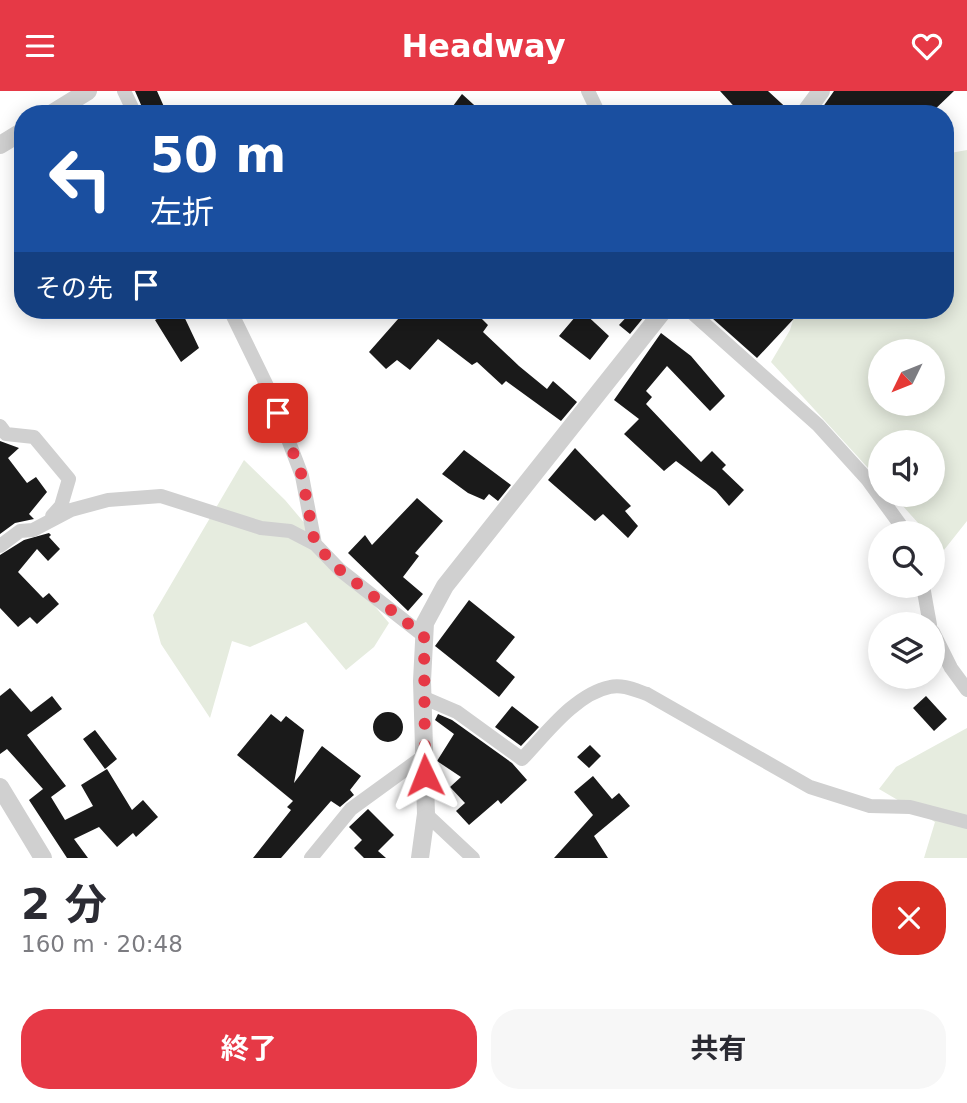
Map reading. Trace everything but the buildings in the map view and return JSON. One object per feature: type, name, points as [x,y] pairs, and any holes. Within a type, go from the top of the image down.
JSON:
[{"type":"street","points":[[65,105],[88,91]]},
{"type":"street","points":[[234,319],[270,392],[302,476],[315,544]]},
{"type":"street","points":[[420,858],[426,814],[422,697],[425,623],[445,586],[657,319]]},
{"type":"street","points":[[699,319],[818,425],[867,479],[898,521]]},
{"type":"street","points":[[0,426],[6,434],[34,437],[69,479],[61,506],[47,523]]},
{"type":"street","points":[[0,546],[20,531],[33,530],[71,510],[108,500],[161,496],[261,528],[290,531],[315,544],[340,570],[424,636]]},
{"type":"street","points":[[945,657],[967,690]]},
{"type":"street","points":[[422,697],[457,712],[522,759],[590,695],[609,687],[627,687],[646,694],[810,787],[870,806],[910,807],[967,822]]},
{"type":"street","points":[[311,858],[351,809],[424,756]]},
{"type":"street","points":[[0,787],[43,858]]},
{"type":"street","points":[[426,814],[472,858]]},
{"type":"shaded area","points":[[967,150],[967,521],[945,549],[945,521],[916,521],[904,507],[945,507],[945,430],[868,430],[868,468],[771,362],[790,330],[793,319],[954,319],[954,152]]},
{"type":"shaded area","points":[[244,460],[285,500],[389,623],[374,647],[346,670],[306,622],[250,647],[232,641],[210,718],[161,644],[153,615]]},
{"type":"shaded area","points":[[967,728],[967,858],[924,858],[935,822],[879,789],[896,767]]},
{"type":"route","points":[[278,413],[302,476],[315,544],[340,570],[424,636],[422,681],[425,775]]}]
